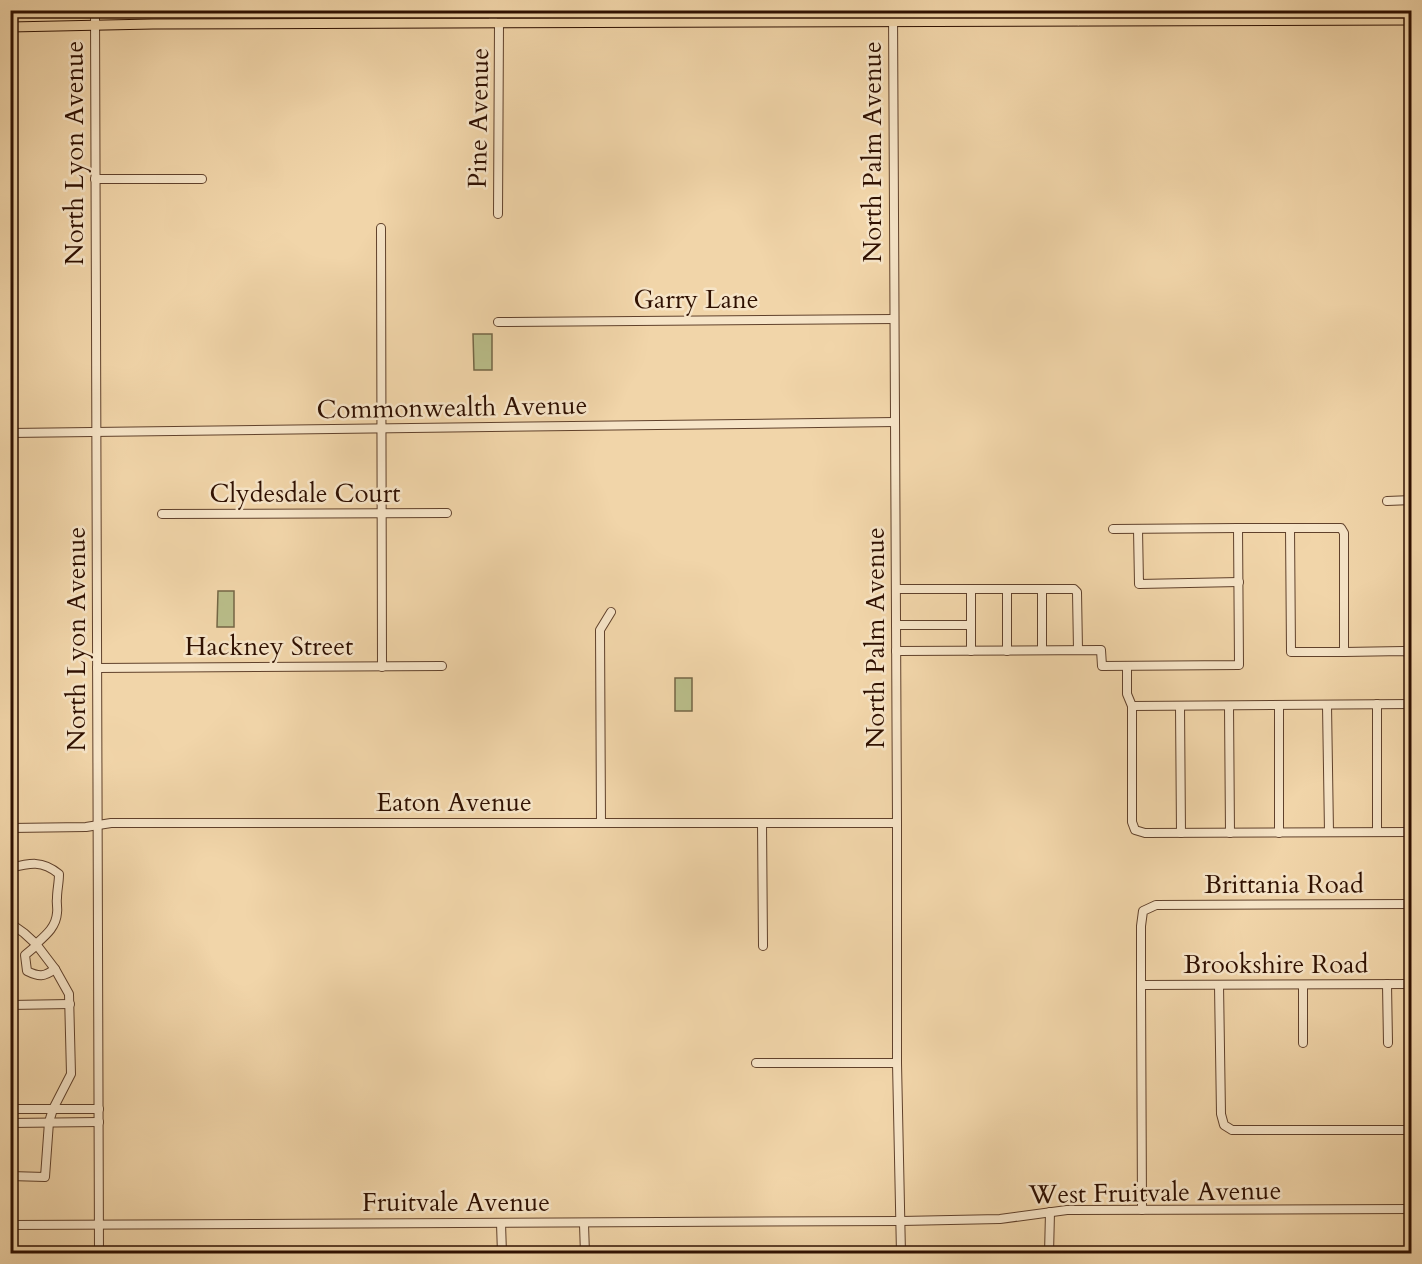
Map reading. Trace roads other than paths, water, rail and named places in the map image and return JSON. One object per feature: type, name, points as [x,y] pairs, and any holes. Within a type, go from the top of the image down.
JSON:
[{"type":"main road","points":[[10,27],[1412,20]]},
{"type":"street","name":"North Lyon Avenue","points":[[95,10],[99,1254]]},
{"type":"street","name":"Pine Avenue","points":[[493,10],[496,23],[498,214]]},
{"type":"street","name":"North Palm Avenue","points":[[893,10],[897,1063],[901,1254]]},
{"type":"street","points":[[1078,21],[1085,10]]},
{"type":"street","points":[[1095,21],[1096,10]]},
{"type":"street","points":[[95,179],[202,179]]},
{"type":"street","points":[[381,228],[382,667]]},
{"type":"street","name":"Garry Lane","points":[[498,322],[894,319]]},
{"type":"street","name":"Commonwealth Avenue","points":[[10,433],[895,422]]},
{"type":"street","points":[[1387,501],[1412,501]]},
{"type":"street","name":"Clydesdale Court","points":[[162,514],[447,513]]},
{"type":"street","points":[[896,651],[1101,650],[1102,666],[1239,665],[1239,528]]},
{"type":"street","points":[[1290,528],[1291,652],[1404,651],[1412,655]]},
{"type":"street","points":[[1113,529],[1341,528],[1344,533],[1344,652]]},
{"type":"street","points":[[1138,529],[1139,584],[1239,582]]},
{"type":"street","points":[[896,589],[1074,589],[1077,592],[1078,650]]},
{"type":"street","points":[[971,589],[971,651]]},
{"type":"street","points":[[1007,589],[1007,651]]},
{"type":"street","points":[[1042,589],[1042,650]]},
{"type":"street","points":[[601,823],[600,630],[611,612]]},
{"type":"street","points":[[896,626],[971,626]]},
{"type":"street","name":"Hackney Street","points":[[97,668],[442,666]]},
{"type":"street","points":[[1127,666],[1127,694],[1132,706],[1132,822],[1135,830],[1145,833],[1412,832]]},
{"type":"street","points":[[1377,704],[1377,832]]},
{"type":"street","points":[[1132,706],[1412,704]]},
{"type":"street","points":[[1279,705],[1279,833]]},
{"type":"street","points":[[1327,705],[1329,832]]},
{"type":"street","points":[[1180,706],[1181,833]]},
{"type":"street","points":[[1229,706],[1230,833]]},
{"type":"street","points":[[762,823],[763,946]]},
{"type":"street","name":"Eaton Avenue","points":[[10,828],[111,824],[897,823]]},
{"type":"street","points":[[10,868],[39,863],[50,867],[58,874],[56,921],[51,930],[25,955],[27,971],[36,976],[47,975],[55,969]]},
{"type":"street","name":"Brittania Road","points":[[1141,986],[1143,911],[1156,905],[1412,904]]},
{"type":"street","points":[[10,923],[36,944],[55,969],[69,994],[71,1074],[49,1122],[45,1177],[10,1176]]},
{"type":"street","points":[[1386,984],[1388,1043]]},
{"type":"street","name":"Brookshire Road","points":[[1141,986],[1412,984]]},
{"type":"street","points":[[1219,985],[1221,1114],[1224,1125],[1232,1130],[1412,1130]]},
{"type":"street","points":[[1303,985],[1303,1043]]},
{"type":"street","points":[[1141,986],[1142,1210]]},
{"type":"street","points":[[10,1005],[70,1004]]},
{"type":"street","points":[[756,1064],[897,1063]]},
{"type":"street","points":[[10,1109],[99,1109]]},
{"type":"street","points":[[71,1109],[71,1123]]},
{"type":"street","points":[[10,1123],[99,1122]]},
{"type":"street","name":"West Fruitvale Avenue","points":[[901,1221],[1000,1219],[1067,1210],[1412,1209]]},
{"type":"street","points":[[1049,1254],[1050,1212]]},
{"type":"street","name":"Fruitvale Avenue","points":[[10,1225],[901,1221]]},
{"type":"street","points":[[501,1223],[502,1254]]},
{"type":"street","points":[[584,1224],[585,1254]]}]
